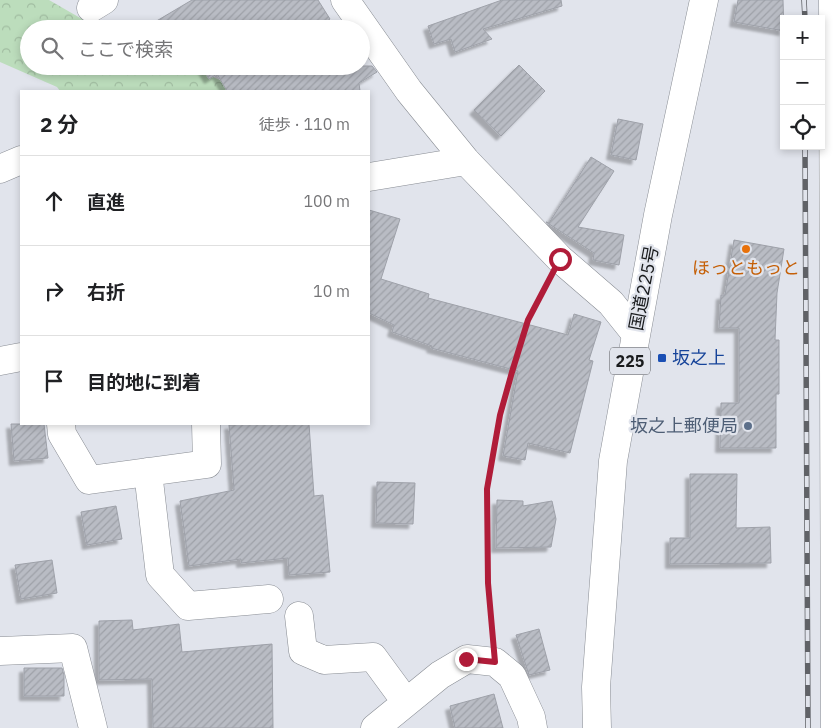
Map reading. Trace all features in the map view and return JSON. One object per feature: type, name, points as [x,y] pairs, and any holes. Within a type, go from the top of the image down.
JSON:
[{"type":"main road","name":"国道225号","points":[[597,728],[596,687],[613,461],[658,214],[704,0]]},
{"type":"main road","points":[[833,0],[837,74],[835,728]]},
{"type":"main road","points":[[370,41],[466,161],[560,259],[611,303],[635,333]]},
{"type":"main road","points":[[0,169],[20,160]]},
{"type":"main road","points":[[370,177],[466,161]]},
{"type":"main road","points":[[0,361],[20,357]]},
{"type":"main road","points":[[61,425],[62,434],[89,480],[207,464],[206,425]]},
{"type":"main road","points":[[148,472],[160,575],[188,606],[269,599]]},
{"type":"main road","points":[[299,616],[303,652],[324,660],[373,657],[406,702]]},
{"type":"main road","points":[[0,650],[73,648],[93,728]]},
{"type":"main road","points":[[375,728],[440,674],[466,659],[495,662],[512,676],[531,717],[533,728]]},
{"type":"path","points":[[495,662],[488,583],[487,489],[500,415],[528,320],[560,259]]},
{"type":"green space","points":[[0,0],[49,0],[84,20],[20,20],[20,71],[0,62]]},
{"type":"green space","points":[[30,75],[208,75],[244,90],[59,90],[57,87]]},
{"type":"building","points":[[192,0],[318,0],[330,19],[328,20],[158,20]]},
{"type":"building","points":[[502,0],[561,0],[562,6],[483,29],[492,39],[455,52],[451,39],[434,44],[428,26]]},
{"type":"building","points":[[738,0],[783,0],[783,15],[780,15],[780,30],[734,22]]},
{"type":"building","points":[[519,65],[545,91],[501,136],[474,110]]},
{"type":"building","points":[[370,66],[377,72],[359,83],[360,90],[226,90],[218,75],[370,75]]},
{"type":"building","points":[[207,75],[215,75],[209,79]]},
{"type":"building","points":[[618,119],[643,124],[636,160],[611,155]]},
{"type":"building","points":[[591,157],[614,171],[578,227],[624,235],[619,265],[593,260],[594,253],[546,222],[549,223]]},
{"type":"building","points":[[370,210],[400,219],[381,279],[429,294],[428,298],[568,335],[574,314],[601,322],[589,360],[593,361],[570,453],[528,443],[525,460],[503,456],[518,371],[431,348],[432,346],[392,332],[394,325],[370,313]]},
{"type":"building","points":[[734,240],[784,249],[777,293],[775,340],[779,340],[776,448],[720,448],[721,403],[739,403],[739,328],[719,328],[721,295],[725,295]]},
{"type":"building","points":[[11,424],[44,425],[48,458],[14,461]]},
{"type":"building","points":[[229,425],[309,425],[314,496],[323,495],[330,572],[289,575],[288,558],[241,563],[241,559],[189,566],[180,501],[234,490]]},
{"type":"building","points":[[690,474],[737,474],[736,528],[770,527],[771,563],[670,564],[670,538],[690,538]]},
{"type":"building","points":[[377,482],[415,483],[413,524],[376,523]]},
{"type":"building","points":[[497,500],[523,501],[523,506],[552,501],[556,519],[551,547],[496,548]]},
{"type":"building","points":[[116,506],[122,539],[87,545],[81,512]]},
{"type":"building","points":[[52,560],[57,593],[21,599],[15,565]]},
{"type":"building","points":[[132,620],[133,630],[179,624],[182,652],[272,644],[273,728],[153,728],[152,679],[99,680],[99,621]]},
{"type":"building","points":[[539,629],[550,670],[529,675],[516,635]]},
{"type":"building","points":[[24,668],[62,668],[64,696],[24,696]]},
{"type":"building","points":[[494,694],[503,728],[455,728],[450,706]]},
{"type":"railway","points":[[804,0],[805,15]]},
{"type":"railway","points":[[805,150],[808,728]]},
{"type":"place","name":"ほっともっと","points":[[746,249]]},
{"type":"place","name":"坂之上","points":[[662,358]]},
{"type":"place","name":"坂之上郵便局","points":[[748,426]]},
{"type":"route","points":[[466,659],[495,662],[488,583],[487,489],[500,415],[528,320],[560,259]]}]
